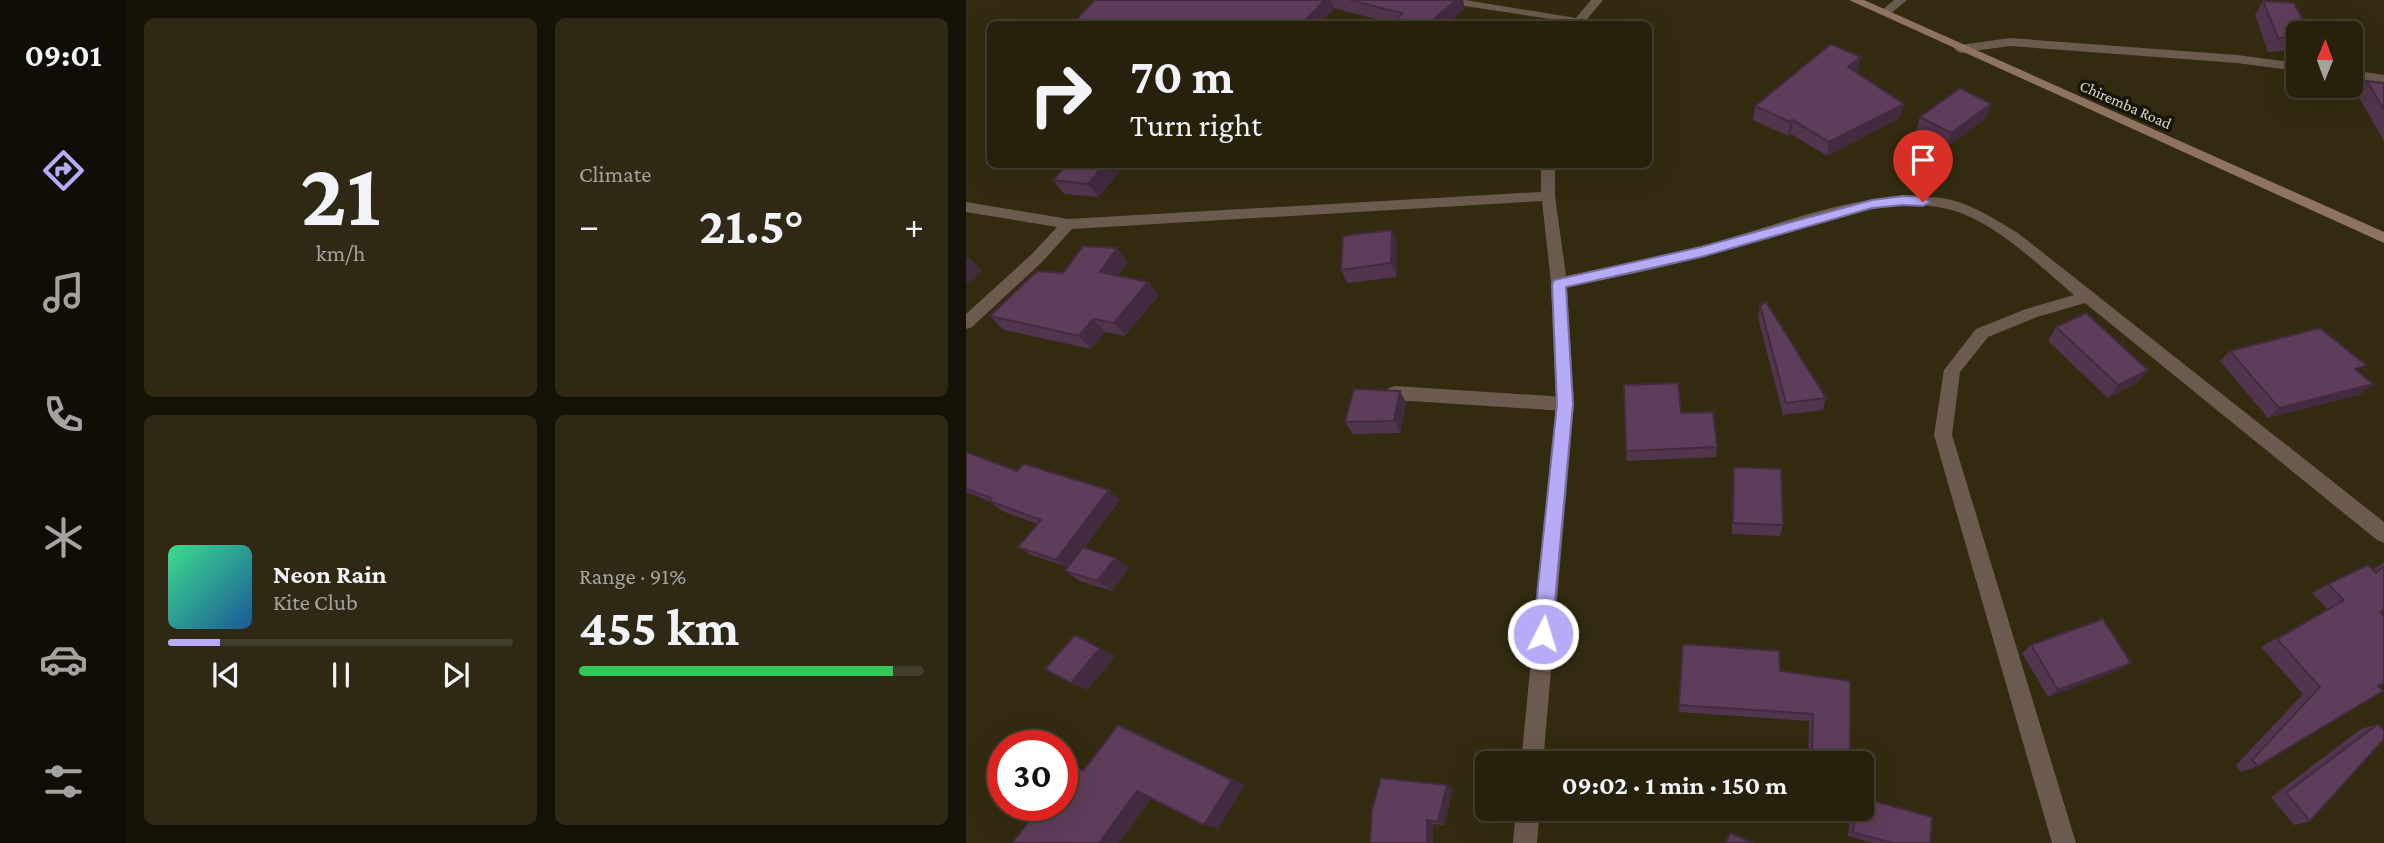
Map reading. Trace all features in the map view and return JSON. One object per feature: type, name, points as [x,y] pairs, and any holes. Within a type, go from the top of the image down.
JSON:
[{"type":"main road","name":"Chiremba Road","points":[[1855,0],[2384,238]]},
{"type":"street","points":[[1445,0],[1566,21]]},
{"type":"street","points":[[1580,21],[1597,0]]},
{"type":"street","points":[[1885,13],[1901,0]]},
{"type":"street","points":[[1961,49],[2010,42],[2224,57],[2286,65]]},
{"type":"street","points":[[2363,76],[2384,79]]},
{"type":"street","points":[[1533,751],[1565,404],[1559,284],[1548,196],[1548,168]]},
{"type":"street","points":[[966,207],[1068,224],[1548,196]]},
{"type":"street","points":[[1559,284],[1701,252],[1872,204],[1903,200],[1943,203],[1967,209],[2013,237],[2384,534]]},
{"type":"street","points":[[966,323],[1037,258],[1068,224]]},
{"type":"street","points":[[2064,843],[1943,435],[1952,370],[1982,333],[2032,313],[2087,297]]},
{"type":"street","points":[[1395,393],[1565,404]]},
{"type":"street","points":[[1525,843],[1527,821]]},
{"type":"building","points":[[1095,0],[1325,0],[1304,21],[1075,21]]},
{"type":"building","points":[[1350,0],[1456,0],[1432,21],[1396,21],[1402,13]]},
{"type":"building","points":[[2263,1],[2294,3],[2303,21],[2286,21],[2286,38],[2278,38]]},
{"type":"building","points":[[1831,44],[1861,57],[1848,67],[1904,104],[1829,142],[1793,120],[1790,122],[1755,106]]},
{"type":"building","points":[[2367,81],[2384,83],[2384,110]]},
{"type":"building","points":[[1960,88],[1991,104],[1951,133],[1920,117]]},
{"type":"building","points":[[1064,168],[1101,168],[1088,184],[1053,180]]},
{"type":"building","points":[[1392,230],[1391,263],[1341,270],[1343,236]]},
{"type":"building","points":[[1083,246],[1117,248],[1100,272],[1148,282],[1114,323],[1093,319],[1079,336],[990,316],[1037,271],[1063,273]]},
{"type":"building","points":[[1766,302],[1826,398],[1786,403],[1760,305]]},
{"type":"building","points":[[2086,313],[2148,370],[2118,385],[2056,327]]},
{"type":"building","points":[[2320,328],[2366,365],[2355,369],[2373,384],[2279,408],[2230,351]]},
{"type":"building","points":[[1678,383],[1681,413],[1713,412],[1717,447],[1626,451],[1624,385]]},
{"type":"building","points":[[1354,389],[1400,391],[1394,421],[1345,422]]},
{"type":"building","points":[[966,452],[1017,471],[1024,464],[1109,490],[1056,560],[1018,547],[1041,520],[989,501],[991,498],[966,489]]},
{"type":"building","points":[[1734,467],[1781,469],[1783,525],[1733,523]]},
{"type":"building","points":[[1083,547],[1115,558],[1097,581],[1065,571]]},
{"type":"building","points":[[2368,565],[2376,573],[2384,566],[2384,610],[2380,612],[2384,616],[2384,683],[2378,686],[2383,691],[2258,766],[2252,760],[2320,687],[2277,639],[2344,600],[2328,584]]},
{"type":"building","points":[[2103,619],[2131,663],[2058,690],[2031,645]]},
{"type":"building","points":[[1075,635],[1100,648],[1071,683],[1045,669]]},
{"type":"building","points":[[1683,644],[1779,651],[1780,671],[1850,681],[1850,751],[1812,751],[1813,714],[1679,705]]},
{"type":"building","points":[[2378,724],[2384,730],[2384,739],[2310,821],[2286,793]]},
{"type":"building","points":[[1118,725],[1232,780],[1204,825],[1137,791],[1099,843],[1012,843],[1029,821],[1078,821],[1078,768],[1083,771]]},
{"type":"building","points":[[1381,778],[1447,785],[1438,822],[1427,820],[1427,843],[1370,843],[1372,810]]},
{"type":"building","points":[[1874,801],[1932,817],[1930,843],[1892,843],[1853,832],[1854,821],[1874,821]]},
{"type":"building","points":[[1730,833],[1753,843],[1726,843]]},
{"type":"route","points":[[1543,634],[1565,404],[1559,284],[1701,252],[1872,204],[1903,200],[1923,202]]}]
